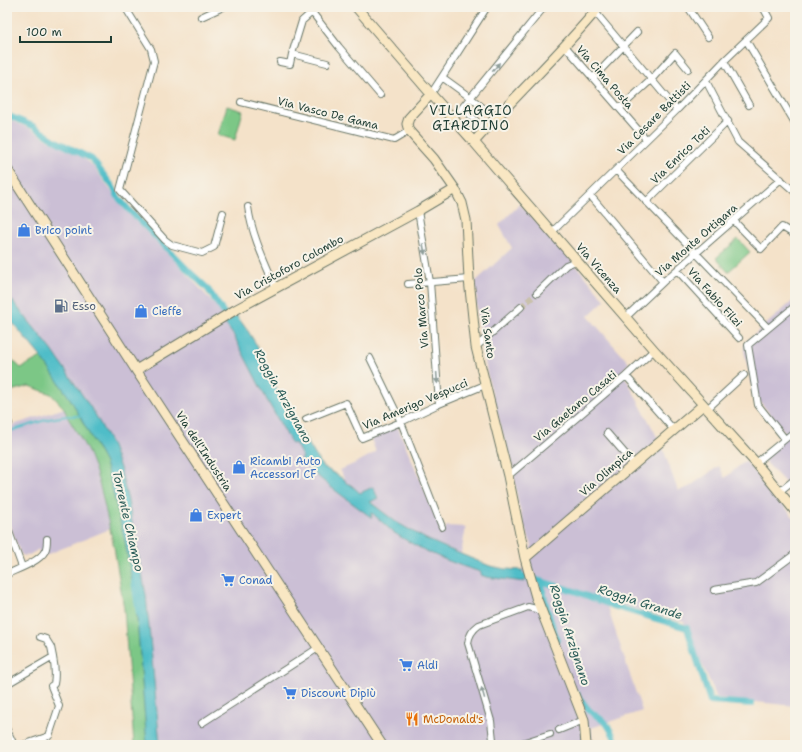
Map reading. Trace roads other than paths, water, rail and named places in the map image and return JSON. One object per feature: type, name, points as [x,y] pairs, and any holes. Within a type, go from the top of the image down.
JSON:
[{"type":"street","points":[[125,7],[151,49],[154,61],[120,190],[165,240],[172,245],[202,253],[214,247],[223,213]]},
{"type":"street","points":[[201,17],[224,7]]},
{"type":"street","name":"Via Vicenza","points":[[356,7],[654,350],[756,463],[795,511]]},
{"type":"street","points":[[409,131],[407,124],[409,118],[431,94],[487,7]]},
{"type":"street","points":[[453,119],[544,7]]},
{"type":"street","points":[[688,7],[708,37]]},
{"type":"street","name":"Via Cesare Battisti","points":[[552,232],[769,18],[764,7]]},
{"type":"street","points":[[474,142],[565,46],[594,9],[623,47],[677,110]]},
{"type":"street","points":[[280,62],[290,64],[302,21],[310,10],[380,95]]},
{"type":"street","points":[[593,78],[637,32]]},
{"type":"street","points":[[746,40],[795,123]]},
{"type":"street","name":"Via Cima Posta","points":[[565,46],[646,139]]},
{"type":"street","points":[[620,108],[651,80],[675,53],[688,68]]},
{"type":"street","points":[[292,54],[327,64]]},
{"type":"street","points":[[724,61],[749,105]]},
{"type":"street","points":[[442,77],[496,118]]},
{"type":"street","points":[[706,81],[738,142],[795,192]]},
{"type":"street","name":"Via Vasco De Gama","points":[[241,102],[394,140],[409,131]]},
{"type":"street","points":[[463,107],[484,130]]},
{"type":"street","name":"Via Enrico Toti","points":[[646,202],[728,121]]},
{"type":"street","name":"Via Santo","points":[[409,131],[434,159],[455,189],[462,203],[466,220],[469,279],[476,348],[508,476],[525,558],[536,597],[584,720],[586,745]]},
{"type":"street","name":"Via dell'Industria","points":[[7,169],[136,370],[382,745]]},
{"type":"street","points":[[616,170],[768,328]]},
{"type":"street","name":"Via Monte Ortigara","points":[[626,317],[663,282],[781,179]]},
{"type":"street","name":"Via Cristoforo Colombo","points":[[136,370],[235,310],[418,211],[455,189]]},
{"type":"street","points":[[590,195],[663,282]]},
{"type":"street","points":[[248,207],[250,221],[260,253],[276,288]]},
{"type":"street","name":"Via Marco Polo","points":[[418,211],[430,282],[439,404]]},
{"type":"street","points":[[734,221],[761,249],[782,226],[795,235]]},
{"type":"street","points":[[537,293],[566,265],[576,261]]},
{"type":"street","name":"Via Fabio Filzi","points":[[678,270],[739,338]]},
{"type":"street","points":[[408,284],[469,279]]},
{"type":"street","points":[[785,439],[758,405],[748,345],[795,306]]},
{"type":"street","points":[[476,348],[521,307]]},
{"type":"street","name":"Via Gaetano Casati","points":[[508,476],[626,376],[654,350]]},
{"type":"street","points":[[370,358],[401,422],[442,527]]},
{"type":"street","points":[[626,376],[674,430]]},
{"type":"street","points":[[705,407],[744,376]]},
{"type":"street","name":"Via Amerigo Vespucci","points":[[306,419],[346,402],[362,438],[485,385]]},
{"type":"street","name":"Via Olimpica","points":[[525,558],[674,430],[705,407]]},
{"type":"street","points":[[756,463],[795,431]]},
{"type":"street","points":[[607,433],[634,464]]},
{"type":"street","points":[[779,492],[795,479]]},
{"type":"street","points":[[7,526],[22,567]]},
{"type":"street","points":[[7,574],[37,560],[44,553],[47,546],[47,539]]},
{"type":"street","points":[[714,590],[756,583],[795,554]]},
{"type":"street","points":[[492,745],[493,740],[491,721],[468,643],[469,635],[473,629],[479,625],[528,607],[533,603],[536,597]]},
{"type":"street","points":[[528,607],[536,609],[542,613]]},
{"type":"street","points":[[23,745],[49,736],[59,706],[50,686],[54,684],[56,676],[51,647],[46,639],[40,637]]},
{"type":"street","points":[[202,723],[318,648]]},
{"type":"street","points":[[7,684],[53,657]]},
{"type":"street","points":[[559,730],[584,720]]},
{"type":"street","points":[[7,730],[14,745]]},
{"type":"street","points":[[516,745],[550,734]]},
{"type":"water","points":[[7,294],[52,350],[95,414],[111,444],[120,468],[128,501],[146,595],[160,745],[147,745],[136,605],[125,541],[105,463],[71,400],[41,357],[7,316]]},
{"type":"water","points":[[233,311],[256,344],[284,405],[322,466],[345,480],[346,483],[351,485],[360,493],[373,487],[378,498],[370,502],[396,522],[426,539],[490,566],[522,570],[525,582],[486,577],[481,575],[481,572],[447,560],[414,545],[393,532],[372,513],[372,518],[328,485],[306,466],[301,459],[303,458],[295,443],[292,444],[268,402],[234,336],[221,318]]},
{"type":"waterway","name":"Roggia Arzignano","points":[[7,115],[33,126],[56,141],[92,159],[113,187],[118,197],[129,210],[207,288],[228,319]]},
{"type":"waterway","points":[[7,432],[49,419],[67,416],[82,416]]},
{"type":"waterway","name":"Roggia Grande","points":[[516,574],[574,591],[613,606],[687,628],[710,701],[752,704]]},
{"type":"waterway","name":"Torrente Chiampo","points":[[132,581],[137,614]]},
{"type":"waterway","name":"Roggia Arzignano","points":[[541,582],[557,640]]},
{"type":"waterway","name":"Roggia Arzignano","points":[[577,693],[590,711],[606,723],[618,745]]},
{"type":"tunnel","points":[[521,307],[537,293]]},
{"type":"place","name":"Brico point","points":[[24,230]]},
{"type":"place","name":"Esso","points":[[61,306]]},
{"type":"place","name":"Cieffe","points":[[141,311]]},
{"type":"place","name":"Ricambi Auto Accessori CF","points":[[239,467]]},
{"type":"place","name":"Expert","points":[[196,515]]},
{"type":"place","name":"Conad","points":[[228,580]]},
{"type":"place","name":"Aldi","points":[[406,665]]},
{"type":"place","name":"Discount Dipiù","points":[[290,693]]},
{"type":"place","name":"McDonald's","points":[[412,719]]},
{"type":"district","name":"VILLAGGIO GIARDINO","points":[[471,118]]}]
